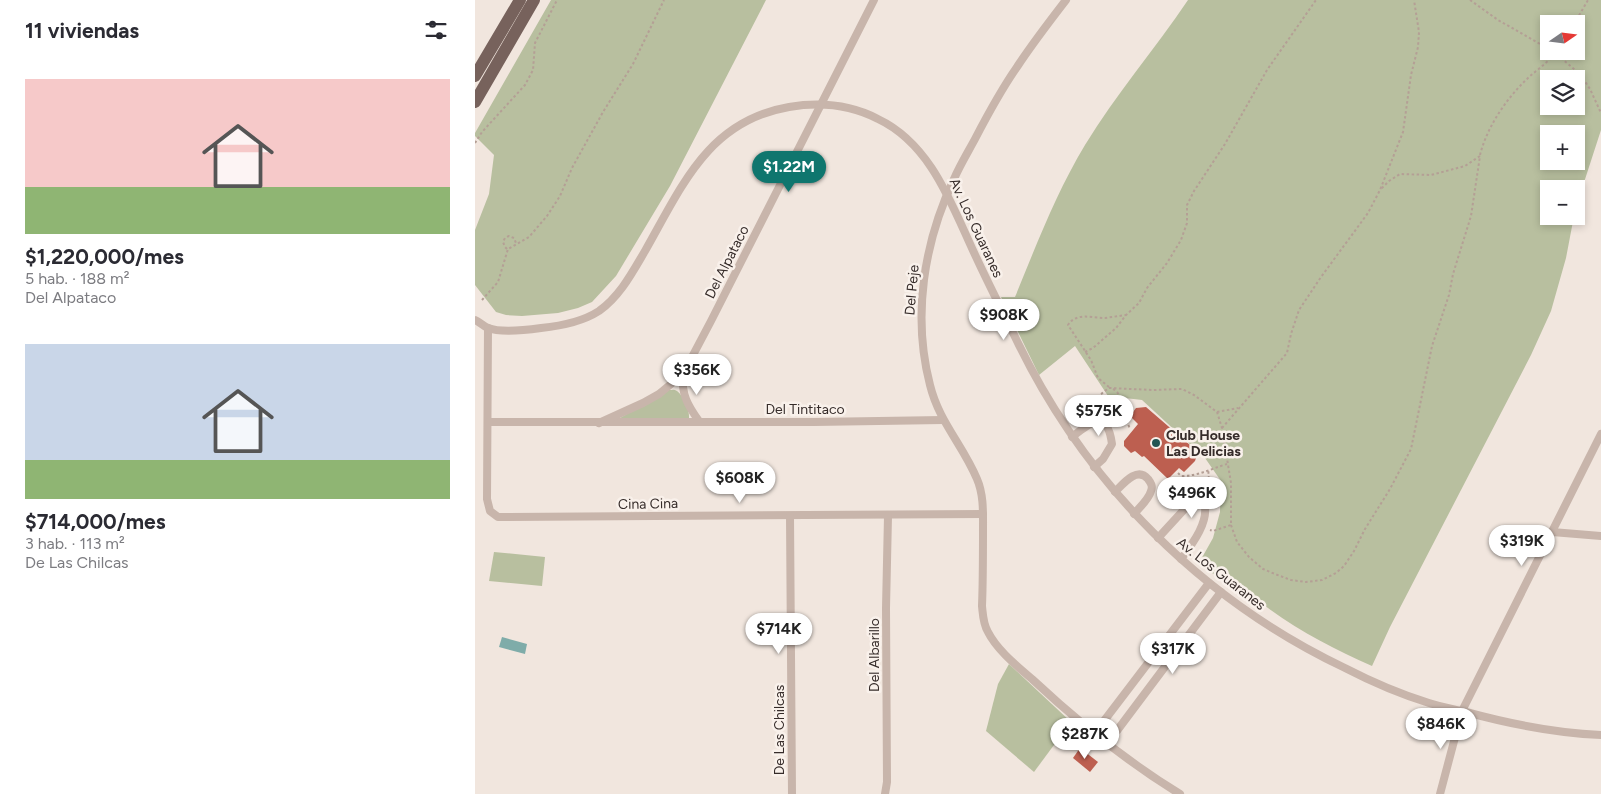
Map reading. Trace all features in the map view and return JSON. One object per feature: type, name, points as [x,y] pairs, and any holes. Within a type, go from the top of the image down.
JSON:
[{"type":"main road","points":[[475,76],[520,0]]},
{"type":"main road","points":[[475,102],[534,0]]},
{"type":"street","name":"Del Alpataco","points":[[599,423],[643,403],[683,374],[874,0]]},
{"type":"street","name":"Del Peje","points":[[1066,0],[1005,86],[954,177],[937,224],[924,276],[921,316],[922,349],[934,399],[943,420],[978,480],[983,514],[982,606],[985,625],[992,639],[1030,677],[1094,734],[1151,777],[1179,794]]},
{"type":"street","name":"Av. Los Guaranes","points":[[475,320],[485,326],[523,330],[577,321],[597,312],[607,304],[629,279],[698,161],[715,142],[731,129],[765,113],[786,107],[822,104],[856,110],[889,125],[919,152],[940,180],[1028,364],[1072,437],[1094,467],[1134,514],[1209,583],[1269,626],[1316,655],[1397,692],[1429,703],[1547,730],[1601,735]]},
{"type":"street","points":[[475,315],[485,326],[488,422]]},
{"type":"street","name":"Del Alpataco","points":[[683,374],[683,391],[699,422]]},
{"type":"street","points":[[668,386],[683,391]]},
{"type":"street","name":"Del Tintitaco","points":[[488,422],[943,420]]},
{"type":"street","name":"Cina Cina","points":[[488,422],[488,506],[493,515],[506,518],[983,514]]},
{"type":"street","points":[[1072,437],[1090,423],[1101,422],[1106,424],[1112,444],[1103,459],[1094,467]]},
{"type":"street","points":[[1441,794],[1463,711],[1601,434]]},
{"type":"street","points":[[1115,492],[1130,477],[1141,475],[1147,477],[1152,486],[1151,491],[1134,514]]},
{"type":"street","points":[[1158,538],[1191,502],[1201,500],[1206,510],[1201,528],[1181,559]]},
{"type":"street","name":"De Las Chilcas","points":[[790,516],[792,794]]},
{"type":"street","name":"Del Albarillo","points":[[885,794],[887,782],[886,608],[888,516]]},
{"type":"street","points":[[1552,532],[1601,536]]},
{"type":"street","points":[[1094,734],[1209,583]]},
{"type":"street","points":[[1107,744],[1221,592]]},
{"type":"path","points":[[475,143],[482,132],[525,85],[533,70],[535,43],[557,0]]},
{"type":"path","points":[[482,300],[498,282],[508,249],[529,237],[547,216],[560,196],[572,168],[603,112],[633,64],[664,0]]},
{"type":"path","points":[[1085,352],[1110,333],[1139,303],[1147,288],[1167,263],[1181,240],[1187,223],[1187,205],[1194,191],[1225,144],[1267,70],[1316,0]]},
{"type":"path","points":[[1222,428],[1287,353],[1299,310],[1368,213],[1380,190],[1403,132],[1411,75],[1418,47],[1419,32],[1414,0]]},
{"type":"path","points":[[1470,0],[1498,20],[1540,44]]},
{"type":"path","points":[[1579,15],[1588,0]]},
{"type":"path","points":[[1090,423],[1091,409],[1095,400],[1109,388],[1181,389],[1194,395],[1217,412],[1222,428],[1231,484],[1231,525],[1237,542],[1249,557],[1263,569],[1291,580],[1306,582],[1323,580],[1336,573],[1344,566],[1354,551],[1365,528],[1390,489],[1411,449],[1432,346],[1449,295],[1453,274],[1471,216],[1480,156],[1488,132],[1508,100],[1525,80],[1542,68],[1549,60]]},
{"type":"path","points":[[1565,60],[1580,74],[1590,89],[1601,113]]},
{"type":"path","points":[[1380,190],[1400,174],[1431,175],[1465,166],[1480,156]]},
{"type":"path","points":[[508,249],[503,242],[505,238],[509,236],[514,238],[516,243]]},
{"type":"path","points":[[1126,315],[1104,318],[1084,316],[1075,318],[1068,325],[1098,378],[1109,388],[1117,391],[1122,399],[1123,409],[1130,429]]},
{"type":"path","points":[[1217,412],[1241,407]]},
{"type":"path","points":[[1106,424],[1123,409]]},
{"type":"path","points":[[1178,473],[1181,476],[1200,475],[1208,470],[1227,464]]},
{"type":"path","points":[[1201,500],[1208,482],[1208,470]]},
{"type":"path","points":[[1201,528],[1213,531],[1231,525]]},
{"type":"green space","points":[[551,0],[766,0],[670,186],[616,276],[592,302],[578,308],[558,313],[522,316],[506,315],[496,312],[475,285],[475,230],[489,194],[494,155],[475,136],[475,133]]},
{"type":"green space","points":[[1188,0],[1601,0],[1601,130],[1585,180],[1540,180],[1540,225],[1572,225],[1566,258],[1551,311],[1531,355],[1390,627],[1372,666],[1316,639],[1264,605],[1260,609],[1199,563],[1213,538],[1220,512],[1221,481],[1205,458],[1142,400],[1108,396],[1075,346],[1039,375],[1001,297],[1015,297],[1056,201],[1075,163],[1110,108]]},
{"type":"green space","points":[[669,390],[676,390],[682,396],[689,418],[620,418]]},
{"type":"green space","points":[[494,552],[545,557],[542,586],[489,581]]},
{"type":"green space","points":[[1009,664],[1071,722],[1034,772],[986,731],[998,684]]},
{"type":"water","points":[[502,637],[527,644],[525,654],[499,647]]},
{"type":"building","name":"Club House Las Delicias","points":[[1146,407],[1198,452],[1195,461],[1184,472],[1179,468],[1168,479],[1144,456],[1142,457],[1135,451],[1131,453],[1124,446],[1124,441],[1138,424],[1130,416],[1136,408]]},
{"type":"building","points":[[1080,748],[1098,762],[1090,772],[1073,758]]},
{"type":"place","name":"Club House Las Delicias","points":[[1156,443]]}]
